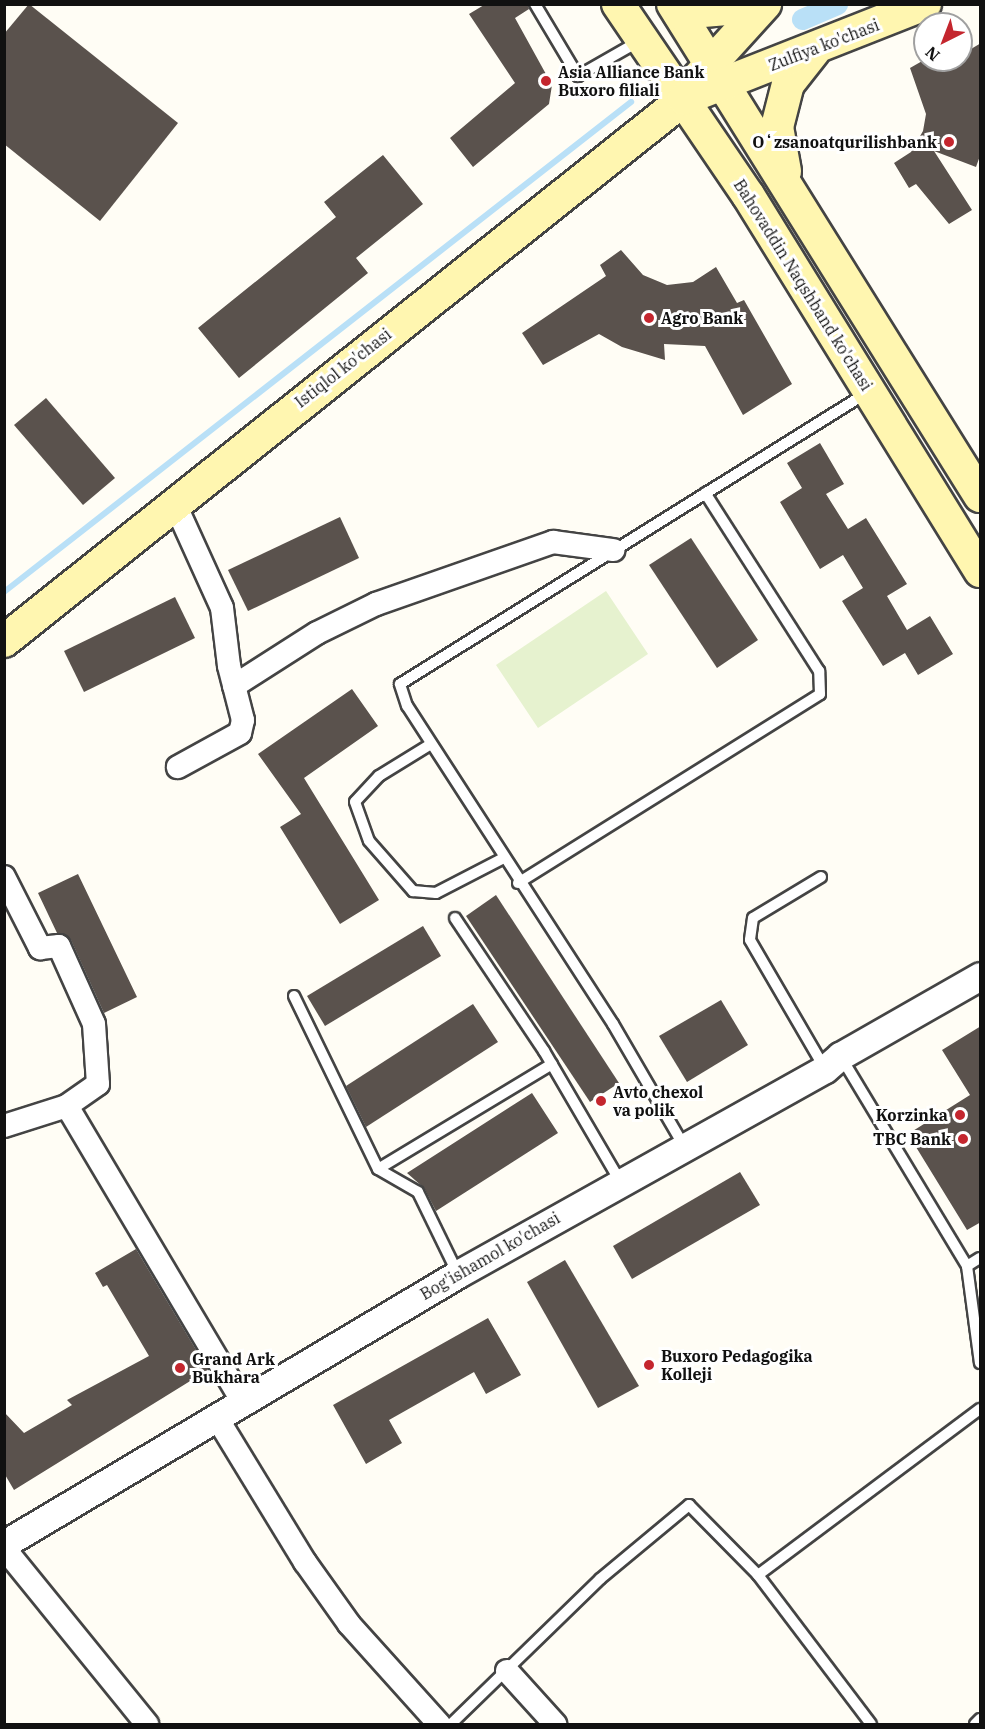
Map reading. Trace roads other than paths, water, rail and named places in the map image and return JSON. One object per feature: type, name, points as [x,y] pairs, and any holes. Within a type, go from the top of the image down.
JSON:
[{"type":"main road","name":"Bahovaddin Naqshband ko'chasi","points":[[618,4],[684,99],[981,571]]},
{"type":"main road","name":"Zulfiya ko'chasi","points":[[716,71],[814,51],[925,4]]},
{"type":"main road","points":[[676,9],[764,5]]},
{"type":"main road","points":[[716,71],[764,5]]},
{"type":"main road","points":[[676,9],[789,193],[981,496]]},
{"type":"main road","points":[[789,193],[777,127],[788,84],[814,51]]},
{"type":"main road","name":"Istiqlol ko'chasi","points":[[4,641],[174,502],[684,99],[716,71]]},
{"type":"street","points":[[174,502],[222,608],[234,686],[243,720],[240,733],[178,767]]},
{"type":"street","points":[[234,686],[316,633],[376,604],[553,542],[613,550]]},
{"type":"street","points":[[4,877],[40,948],[59,946],[94,1024],[98,1084],[68,1106],[4,1126]]},
{"type":"street","name":"Bog'ishamol ko'chasi","points":[[4,1546],[458,1274],[833,1063],[981,976]]},
{"type":"street","points":[[68,1106],[243,1402]]},
{"type":"street","points":[[217,1418],[305,1562],[349,1624],[439,1725]]},
{"type":"street","points":[[4,1546],[147,1725]]},
{"type":"street","points":[[507,1671],[555,1725]]},
{"type":"lane","points":[[535,4],[578,76],[642,39]]},
{"type":"lane","points":[[684,1146],[613,1024],[502,859],[407,706],[400,684],[869,391]]},
{"type":"lane","points":[[518,883],[820,694],[819,671],[705,493]]},
{"type":"lane","points":[[431,744],[379,776],[355,802],[369,841],[413,891],[436,893],[502,859]]},
{"type":"lane","points":[[821,877],[753,918],[750,940],[967,1266],[981,1363]]},
{"type":"lane","points":[[455,918],[552,1064],[620,1181]]},
{"type":"lane","points":[[294,996],[378,1169],[418,1192],[458,1274]]},
{"type":"lane","points":[[378,1169],[552,1064]]},
{"type":"lane","points":[[967,1266],[981,1258]]},
{"type":"lane","points":[[758,1575],[980,1412]]},
{"type":"lane","points":[[451,1725],[633,1548],[689,1505],[758,1575],[871,1725]]},
{"type":"lane","points":[[975,1725],[981,1719]]},
{"type":"waterway","points":[[802,19],[837,4]]},
{"type":"waterway","points":[[4,592],[631,102]]},
{"type":"place","name":"Asia Alliance Bank Buxoro filiali","points":[[546,81]]},
{"type":"place","name":"Oʻzsanoatqurilishbank","points":[[949,142]]},
{"type":"place","name":"Agro Bank","points":[[649,318]]},
{"type":"place","name":"Avto chexol va polik","points":[[601,1101]]},
{"type":"place","name":"Korzinka","points":[[960,1115]]},
{"type":"place","name":"TBC Bank","points":[[963,1139]]},
{"type":"place","name":"Buxoro Pedagogika Kolleji","points":[[649,1365]]},
{"type":"place","name":"Grand Ark Bukhara","points":[[180,1368]]}]
